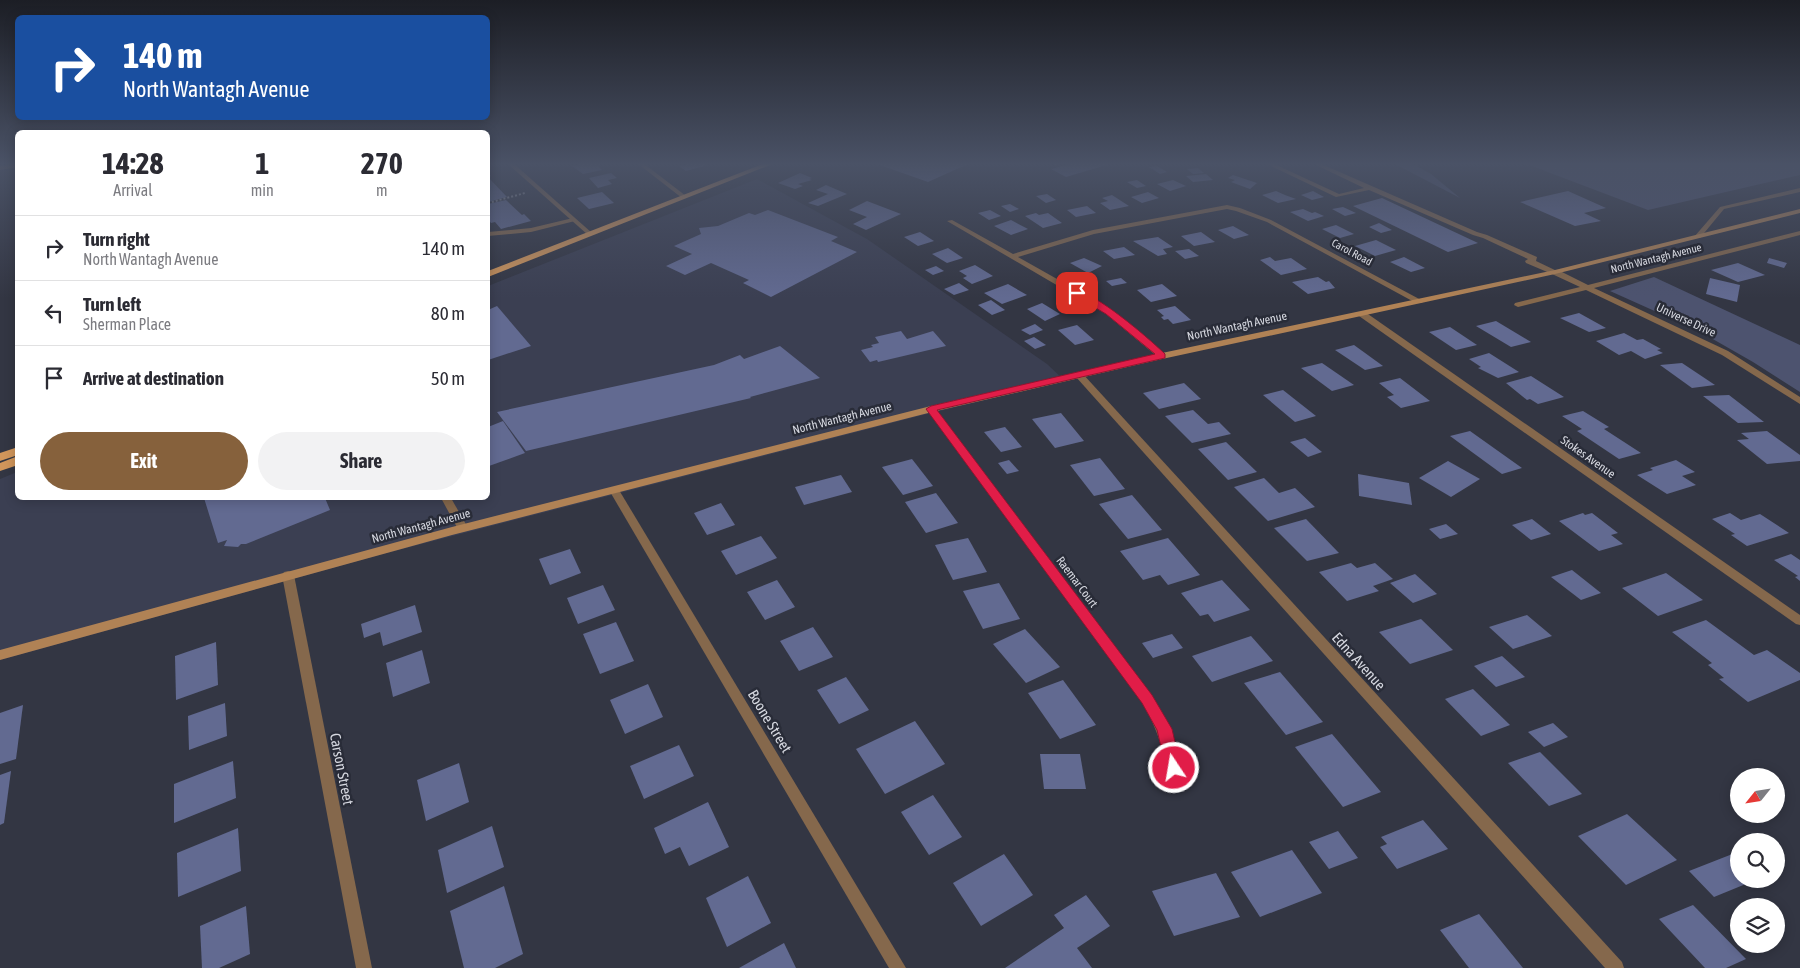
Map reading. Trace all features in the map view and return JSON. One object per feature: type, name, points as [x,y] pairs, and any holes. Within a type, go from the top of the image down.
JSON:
[{"type":"main road","points":[[490,273],[656,208]]},
{"type":"main road","name":"North Wantagh Avenue","points":[[0,655],[463,528],[931,409],[1162,356],[1555,272],[1799,212]]},
{"type":"main road","points":[[0,457],[15,452]]},
{"type":"main road","points":[[0,467],[15,461]]},
{"type":"street","points":[[560,208],[590,234]]},
{"type":"street","name":"Carol Road","points":[[1013,256],[1093,232],[1221,208]]},
{"type":"street","name":"Carol Road","points":[[1233,208],[1269,221],[1419,301]]},
{"type":"street","name":"Universe Drive","points":[[1416,208],[1475,234],[1479,239],[1516,256],[1533,261],[1725,353],[1800,401]]},
{"type":"street","name":"North Wantagh Avenue","points":[[1698,237],[1722,208]]},
{"type":"street","points":[[490,234],[531,230],[573,220]]},
{"type":"street","points":[[950,221],[1109,312],[1143,338],[1162,356]]},
{"type":"street","name":"North Wantagh Avenue","points":[[1518,305],[1800,234]]},
{"type":"street","name":"Stokes Avenue","points":[[1362,314],[1800,621]]},
{"type":"street","name":"Edna Avenue","points":[[1079,376],[1616,968]]},
{"type":"street","name":"Raemar Court","points":[[931,409],[1147,699],[1164,729],[1174,768],[1173,784]]},
{"type":"street","name":"Boone Street","points":[[614,490],[898,968]]},
{"type":"street","points":[[447,500],[463,528]]},
{"type":"street","name":"Carson Street","points":[[288,576],[364,968]]},
{"type":"shaded area","points":[[684,208],[810,208],[867,239],[1047,364],[1065,381],[923,415],[383,554],[0,660],[0,479],[15,473],[15,500],[490,500],[490,285]]},
{"type":"shaded area","points":[[1654,277],[1800,345],[1800,392],[1697,330],[1610,291]]},
{"type":"building","points":[[490,208],[515,208],[531,221],[501,229],[495,222],[491,223]]},
{"type":"building","points":[[853,208],[886,208],[901,214],[866,230],[853,224],[867,217],[849,210]]},
{"type":"building","points":[[1004,208],[1019,209],[1010,212]]},
{"type":"building","points":[[1090,208],[1096,213],[1076,217],[1067,210]]},
{"type":"building","points":[[1346,208],[1356,213],[1345,216],[1332,209]]},
{"type":"building","points":[[1357,208],[1404,208],[1478,243],[1448,252]]},
{"type":"building","points":[[1534,208],[1605,208],[1584,213],[1601,221],[1575,226]]},
{"type":"building","points":[[1303,209],[1324,216],[1308,221],[1290,212]]},
{"type":"building","points":[[768,210],[838,237],[831,241],[857,252],[771,297],[743,283],[749,280],[711,263],[685,275],[666,266],[692,254],[674,246],[701,234],[699,228],[718,226],[749,213],[755,215]]},
{"type":"building","points":[[990,210],[1001,216],[989,220],[978,213]]},
{"type":"building","points":[[1036,213],[1039,215],[1048,213],[1062,223],[1043,228],[1025,216]]},
{"type":"building","points":[[1011,220],[1028,229],[1011,235],[994,226]]},
{"type":"building","points":[[1379,223],[1392,230],[1381,233],[1369,227]]},
{"type":"building","points":[[1336,225],[1354,234],[1340,238],[1322,229]]},
{"type":"building","points":[[1233,226],[1249,235],[1234,239],[1218,230]]},
{"type":"building","points":[[920,232],[934,241],[918,246],[904,237]]},
{"type":"building","points":[[1201,232],[1215,242],[1194,246],[1181,236]]},
{"type":"building","points":[[1158,237],[1173,247],[1163,249],[1167,254],[1158,256],[1133,241]]},
{"type":"building","points":[[1376,240],[1396,250],[1375,256],[1355,246]]},
{"type":"building","points":[[1124,247],[1135,255],[1114,259],[1103,251]]},
{"type":"building","points":[[948,248],[963,258],[947,263],[932,254]]},
{"type":"building","points":[[1189,249],[1199,256],[1185,259],[1175,251]]},
{"type":"building","points":[[1270,257],[1275,261],[1291,258],[1307,269],[1281,275],[1260,260]]},
{"type":"building","points":[[1404,257],[1425,268],[1411,272],[1390,262]]},
{"type":"building","points":[[1084,258],[1102,266],[1088,273],[1070,263]]},
{"type":"building","points":[[1769,258],[1787,263],[1784,268],[1767,263]]},
{"type":"building","points":[[1738,263],[1765,275],[1738,282],[1711,270]]},
{"type":"building","points":[[975,265],[993,276],[972,284],[963,278],[967,276],[959,271]]},
{"type":"building","points":[[936,266],[944,271],[933,275],[925,270]]},
{"type":"building","points":[[1318,277],[1326,282],[1329,281],[1335,288],[1308,294],[1292,282]]},
{"type":"building","points":[[1121,278],[1127,283],[1112,286],[1106,281]]},
{"type":"building","points":[[1710,278],[1740,285],[1737,302],[1706,294]]},
{"type":"building","points":[[959,283],[969,290],[954,295],[944,289]]},
{"type":"building","points":[[1008,284],[1027,295],[1002,304],[984,293]]},
{"type":"building","points":[[1162,284],[1177,296],[1151,302],[1137,290]]},
{"type":"building","points":[[991,300],[1005,310],[992,315],[978,305]]},
{"type":"building","points":[[1042,303],[1060,314],[1045,321],[1027,309]]},
{"type":"building","points":[[497,306],[531,346],[490,359],[490,309]]},
{"type":"building","points":[[1175,306],[1191,320],[1173,324],[1168,319],[1164,320],[1161,317],[1164,316],[1157,310]]},
{"type":"building","points":[[1579,313],[1606,328],[1589,332],[1560,318]]},
{"type":"building","points":[[1496,321],[1531,342],[1511,347],[1476,326]]},
{"type":"building","points":[[1035,324],[1043,330],[1030,335],[1021,330]]},
{"type":"building","points":[[1077,325],[1094,340],[1075,345],[1058,330]]},
{"type":"building","points":[[1450,327],[1477,345],[1456,350],[1429,332]]},
{"type":"building","points":[[901,331],[907,339],[933,331],[946,346],[878,362],[877,360],[870,362],[861,350],[873,347],[871,345],[879,343],[875,337]]},
{"type":"building","points":[[1624,333],[1637,340],[1643,339],[1661,349],[1657,350],[1663,353],[1645,359],[1631,351],[1619,355],[1596,341]]},
{"type":"building","points":[[1034,337],[1046,345],[1035,349],[1024,341]]},
{"type":"building","points":[[1354,345],[1383,366],[1365,370],[1335,350]]},
{"type":"building","points":[[780,346],[820,378],[751,398],[526,451],[497,412],[714,365],[740,355],[744,359]]},
{"type":"building","points":[[1489,353],[1519,372],[1498,378],[1478,368],[1481,367],[1469,359]]},
{"type":"building","points":[[1322,363],[1354,385],[1332,391],[1301,368]]},
{"type":"building","points":[[1682,363],[1715,385],[1692,388],[1660,365]]},
{"type":"building","points":[[1531,376],[1564,397],[1538,404],[1530,399],[1527,400],[1506,383]]},
{"type":"building","points":[[1400,378],[1430,401],[1401,408],[1387,397],[1394,395],[1379,383]]},
{"type":"building","points":[[1184,383],[1201,399],[1159,409],[1143,393]]},
{"type":"building","points":[[1283,390],[1316,416],[1295,422],[1263,395]]},
{"type":"building","points":[[1729,395],[1764,422],[1738,423],[1703,396]]},
{"type":"building","points":[[1193,410],[1208,424],[1219,422],[1231,434],[1192,443],[1165,416]]},
{"type":"building","points":[[1583,411],[1609,427],[1604,429],[1641,453],[1619,459],[1577,431],[1582,429],[1562,416]]},
{"type":"building","points":[[1061,413],[1084,441],[1055,448],[1032,419]]},
{"type":"building","points":[[503,421],[525,453],[490,466],[490,426]]},
{"type":"building","points":[[1005,427],[1022,447],[1001,452],[984,432]]},
{"type":"building","points":[[1470,431],[1522,468],[1502,474],[1450,436]]},
{"type":"building","points":[[1767,431],[1800,455],[1800,461],[1767,464],[1737,440],[1749,439],[1741,433]]},
{"type":"building","points":[[1305,438],[1322,452],[1308,457],[1290,442]]},
{"type":"building","points":[[1226,442],[1257,472],[1228,480],[1198,449]]},
{"type":"building","points":[[1100,458],[1125,489],[1094,496],[1070,465]]},
{"type":"building","points":[[912,459],[933,486],[903,495],[882,467]]},
{"type":"building","points":[[1009,460],[1019,471],[1007,474],[998,463]]},
{"type":"building","points":[[1676,460],[1695,472],[1682,476],[1696,485],[1667,494],[1637,475],[1653,470],[1650,468]]},
{"type":"building","points":[[1448,461],[1480,479],[1451,497],[1419,478]]},
{"type":"building","points":[[1358,474],[1409,483],[1412,505],[1359,496]]},
{"type":"building","points":[[841,475],[852,492],[804,505],[795,487]]},
{"type":"building","points":[[1264,478],[1279,493],[1295,488],[1315,507],[1268,521],[1234,487]]},
{"type":"building","points":[[936,493],[958,523],[926,533],[905,502]]},
{"type":"building","points":[[1132,495],[1162,530],[1128,539],[1099,504]]},
{"type":"building","points":[[205,500],[326,500],[330,510],[246,544],[241,544],[238,547],[224,546],[227,540],[218,543]]},
{"type":"building","points":[[721,503],[735,525],[707,535],[694,513]]},
{"type":"building","points":[[1583,513],[1585,515],[1592,513],[1618,533],[1611,535],[1623,544],[1599,551],[1559,521]]},
{"type":"building","points":[[1730,513],[1741,520],[1760,514],[1789,533],[1747,546],[1731,535],[1735,534],[1712,519]]},
{"type":"building","points":[[1306,519],[1339,553],[1307,561],[1274,528]]},
{"type":"building","points":[[1532,519],[1551,534],[1531,540],[1512,525]]},
{"type":"building","points":[[1446,524],[1458,534],[1440,539],[1429,529]]},
{"type":"building","points":[[761,536],[777,558],[736,575],[721,551]]},
{"type":"building","points":[[968,538],[987,572],[953,580],[935,545]]},
{"type":"building","points":[[1168,538],[1200,575],[1168,585],[1160,575],[1143,580],[1120,551]]},
{"type":"building","points":[[570,549],[581,573],[550,585],[539,559]]},
{"type":"building","points":[[1791,554],[1800,560],[1800,581],[1795,577],[1798,576],[1774,560]]},
{"type":"building","points":[[1351,563],[1357,568],[1375,563],[1393,579],[1373,586],[1379,591],[1347,601],[1319,572]]},
{"type":"building","points":[[1572,570],[1601,593],[1581,600],[1551,577]]},
{"type":"building","points":[[1666,573],[1703,600],[1658,616],[1622,588]]},
{"type":"building","points":[[1415,574],[1437,594],[1413,603],[1390,583]]},
{"type":"building","points":[[777,580],[795,607],[765,620],[747,592]]},
{"type":"building","points":[[1222,580],[1250,610],[1214,622],[1208,614],[1200,616],[1181,593]]},
{"type":"building","points":[[999,583],[1020,619],[983,629],[963,591]]},
{"type":"building","points":[[603,585],[615,610],[578,624],[567,598]]},
{"type":"building","points":[[415,605],[422,632],[383,646],[380,632],[364,638],[361,624]]},
{"type":"building","points":[[1527,615],[1552,636],[1513,649],[1489,627]]},
{"type":"building","points":[[1421,619],[1453,650],[1410,664],[1379,632]]},
{"type":"building","points":[[1706,620],[1754,655],[1767,650],[1800,673],[1800,680],[1748,702],[1719,679],[1724,678],[1708,665],[1712,663],[1672,632]]},
{"type":"building","points":[[616,622],[634,661],[600,674],[583,634]]},
{"type":"building","points":[[813,627],[833,657],[799,671],[780,641]]},
{"type":"building","points":[[1025,629],[1060,667],[1026,683],[993,644]]},
{"type":"building","points":[[1172,634],[1183,648],[1153,658],[1142,643]]},
{"type":"building","points":[[1251,636],[1273,661],[1212,682],[1192,656]]},
{"type":"building","points":[[216,642],[218,685],[176,700],[175,656]]},
{"type":"building","points":[[422,650],[430,683],[393,697],[386,663]]},
{"type":"building","points":[[1502,656],[1525,677],[1496,687],[1474,666]]},
{"type":"building","points":[[1280,672],[1323,722],[1286,735],[1244,683]]},
{"type":"building","points":[[846,677],[869,710],[839,724],[817,690]]},
{"type":"building","points":[[1063,680],[1096,725],[1060,739],[1028,693]]},
{"type":"building","points":[[648,684],[663,717],[625,734],[610,700]]},
{"type":"building","points":[[1473,689],[1510,725],[1481,736],[1445,699]]},
{"type":"building","points":[[225,703],[227,736],[189,750],[188,716]]},
{"type":"building","points":[[23,705],[16,759],[0,764],[0,713]]},
{"type":"building","points":[[915,721],[945,764],[885,794],[856,749]]},
{"type":"building","points":[[1553,723],[1568,737],[1544,747],[1528,732]]},
{"type":"building","points":[[1332,734],[1381,792],[1343,807],[1295,747]]},
{"type":"building","points":[[679,745],[694,776],[644,799],[630,766]]},
{"type":"building","points":[[1540,752],[1582,794],[1549,806],[1508,763]]},
{"type":"building","points":[[1040,754],[1080,754],[1086,789],[1044,789]]},
{"type":"building","points":[[233,761],[236,798],[174,823],[174,784]]},
{"type":"building","points":[[459,763],[469,802],[426,821],[417,780]]},
{"type":"building","points":[[11,771],[4,823],[0,825],[0,775]]},
{"type":"building","points":[[933,795],[962,837],[929,855],[901,812]]},
{"type":"building","points":[[708,802],[729,847],[689,866],[680,847],[665,854],[654,828]]},
{"type":"building","points":[[1627,814],[1677,860],[1626,885],[1578,836]]},
{"type":"building","points":[[1423,820],[1448,849],[1397,869],[1380,847],[1387,844],[1381,837]]},
{"type":"building","points":[[492,826],[504,867],[447,893],[438,850]]},
{"type":"building","points":[[238,828],[241,871],[178,897],[177,853]]},
{"type":"building","points":[[1338,831],[1358,858],[1329,869],[1309,842]]},
{"type":"building","points":[[1292,850],[1322,893],[1260,917],[1231,872]]},
{"type":"building","points":[[1004,854],[1033,895],[981,926],[953,883]]},
{"type":"building","points":[[1730,855],[1730,888],[1736,888],[1714,897],[1689,871]]},
{"type":"building","points":[[1216,873],[1240,917],[1174,936],[1152,891]]},
{"type":"building","points":[[748,876],[771,923],[727,947],[706,898]]},
{"type":"building","points":[[504,886],[523,954],[495,968],[464,968],[450,911]]},
{"type":"building","points":[[1086,895],[1110,926],[1077,948],[1092,968],[1005,968],[1064,928],[1054,915]]},
{"type":"building","points":[[1693,905],[1730,943],[1730,953],[1740,953],[1746,959],[1726,968],[1705,968],[1659,919]]},
{"type":"building","points":[[246,906],[250,954],[219,968],[202,968],[200,926]]},
{"type":"building","points":[[1479,914],[1523,968],[1469,968],[1440,930]]},
{"type":"building","points":[[784,943],[796,968],[739,968]]},
{"type":"route","points":[[1077,293],[1109,312],[1143,338],[1162,356],[931,409],[1147,699],[1164,729],[1174,768]]}]
